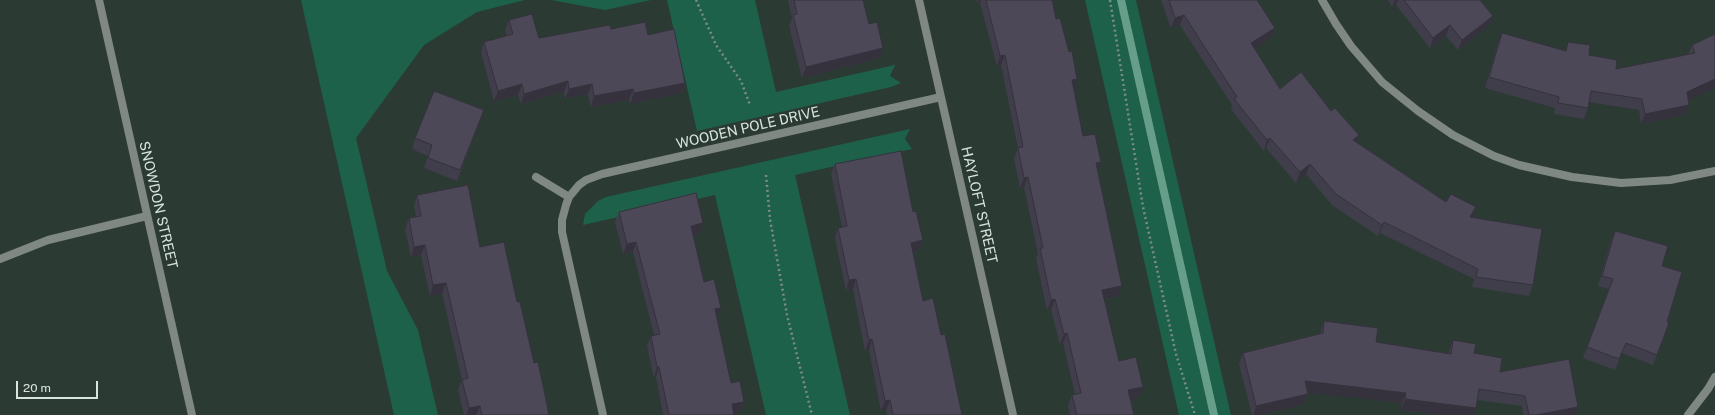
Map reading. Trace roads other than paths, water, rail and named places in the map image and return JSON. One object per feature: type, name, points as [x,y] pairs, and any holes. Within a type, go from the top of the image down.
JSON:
[{"type":"street","name":"SNOWDON STREET","points":[[99,0],[192,415]]},
{"type":"street","name":"HAYLOFT STREET","points":[[919,0],[1013,415]]},
{"type":"street","points":[[1322,0],[1351,46],[1382,82],[1418,111],[1448,132],[1494,156],[1519,165],[1572,177],[1621,183],[1670,180],[1715,171]]},
{"type":"street","name":"WOODEN POLE DRIVE","points":[[603,415],[563,240],[562,220],[569,197],[579,185],[586,180],[602,174],[941,98]]},
{"type":"street","points":[[536,177],[569,197]]},
{"type":"street","points":[[0,259],[48,240],[147,216]]},
{"type":"street","points":[[1688,415],[1708,389],[1715,377]]},
{"type":"waterway","points":[[1121,0],[1214,415]]}]
